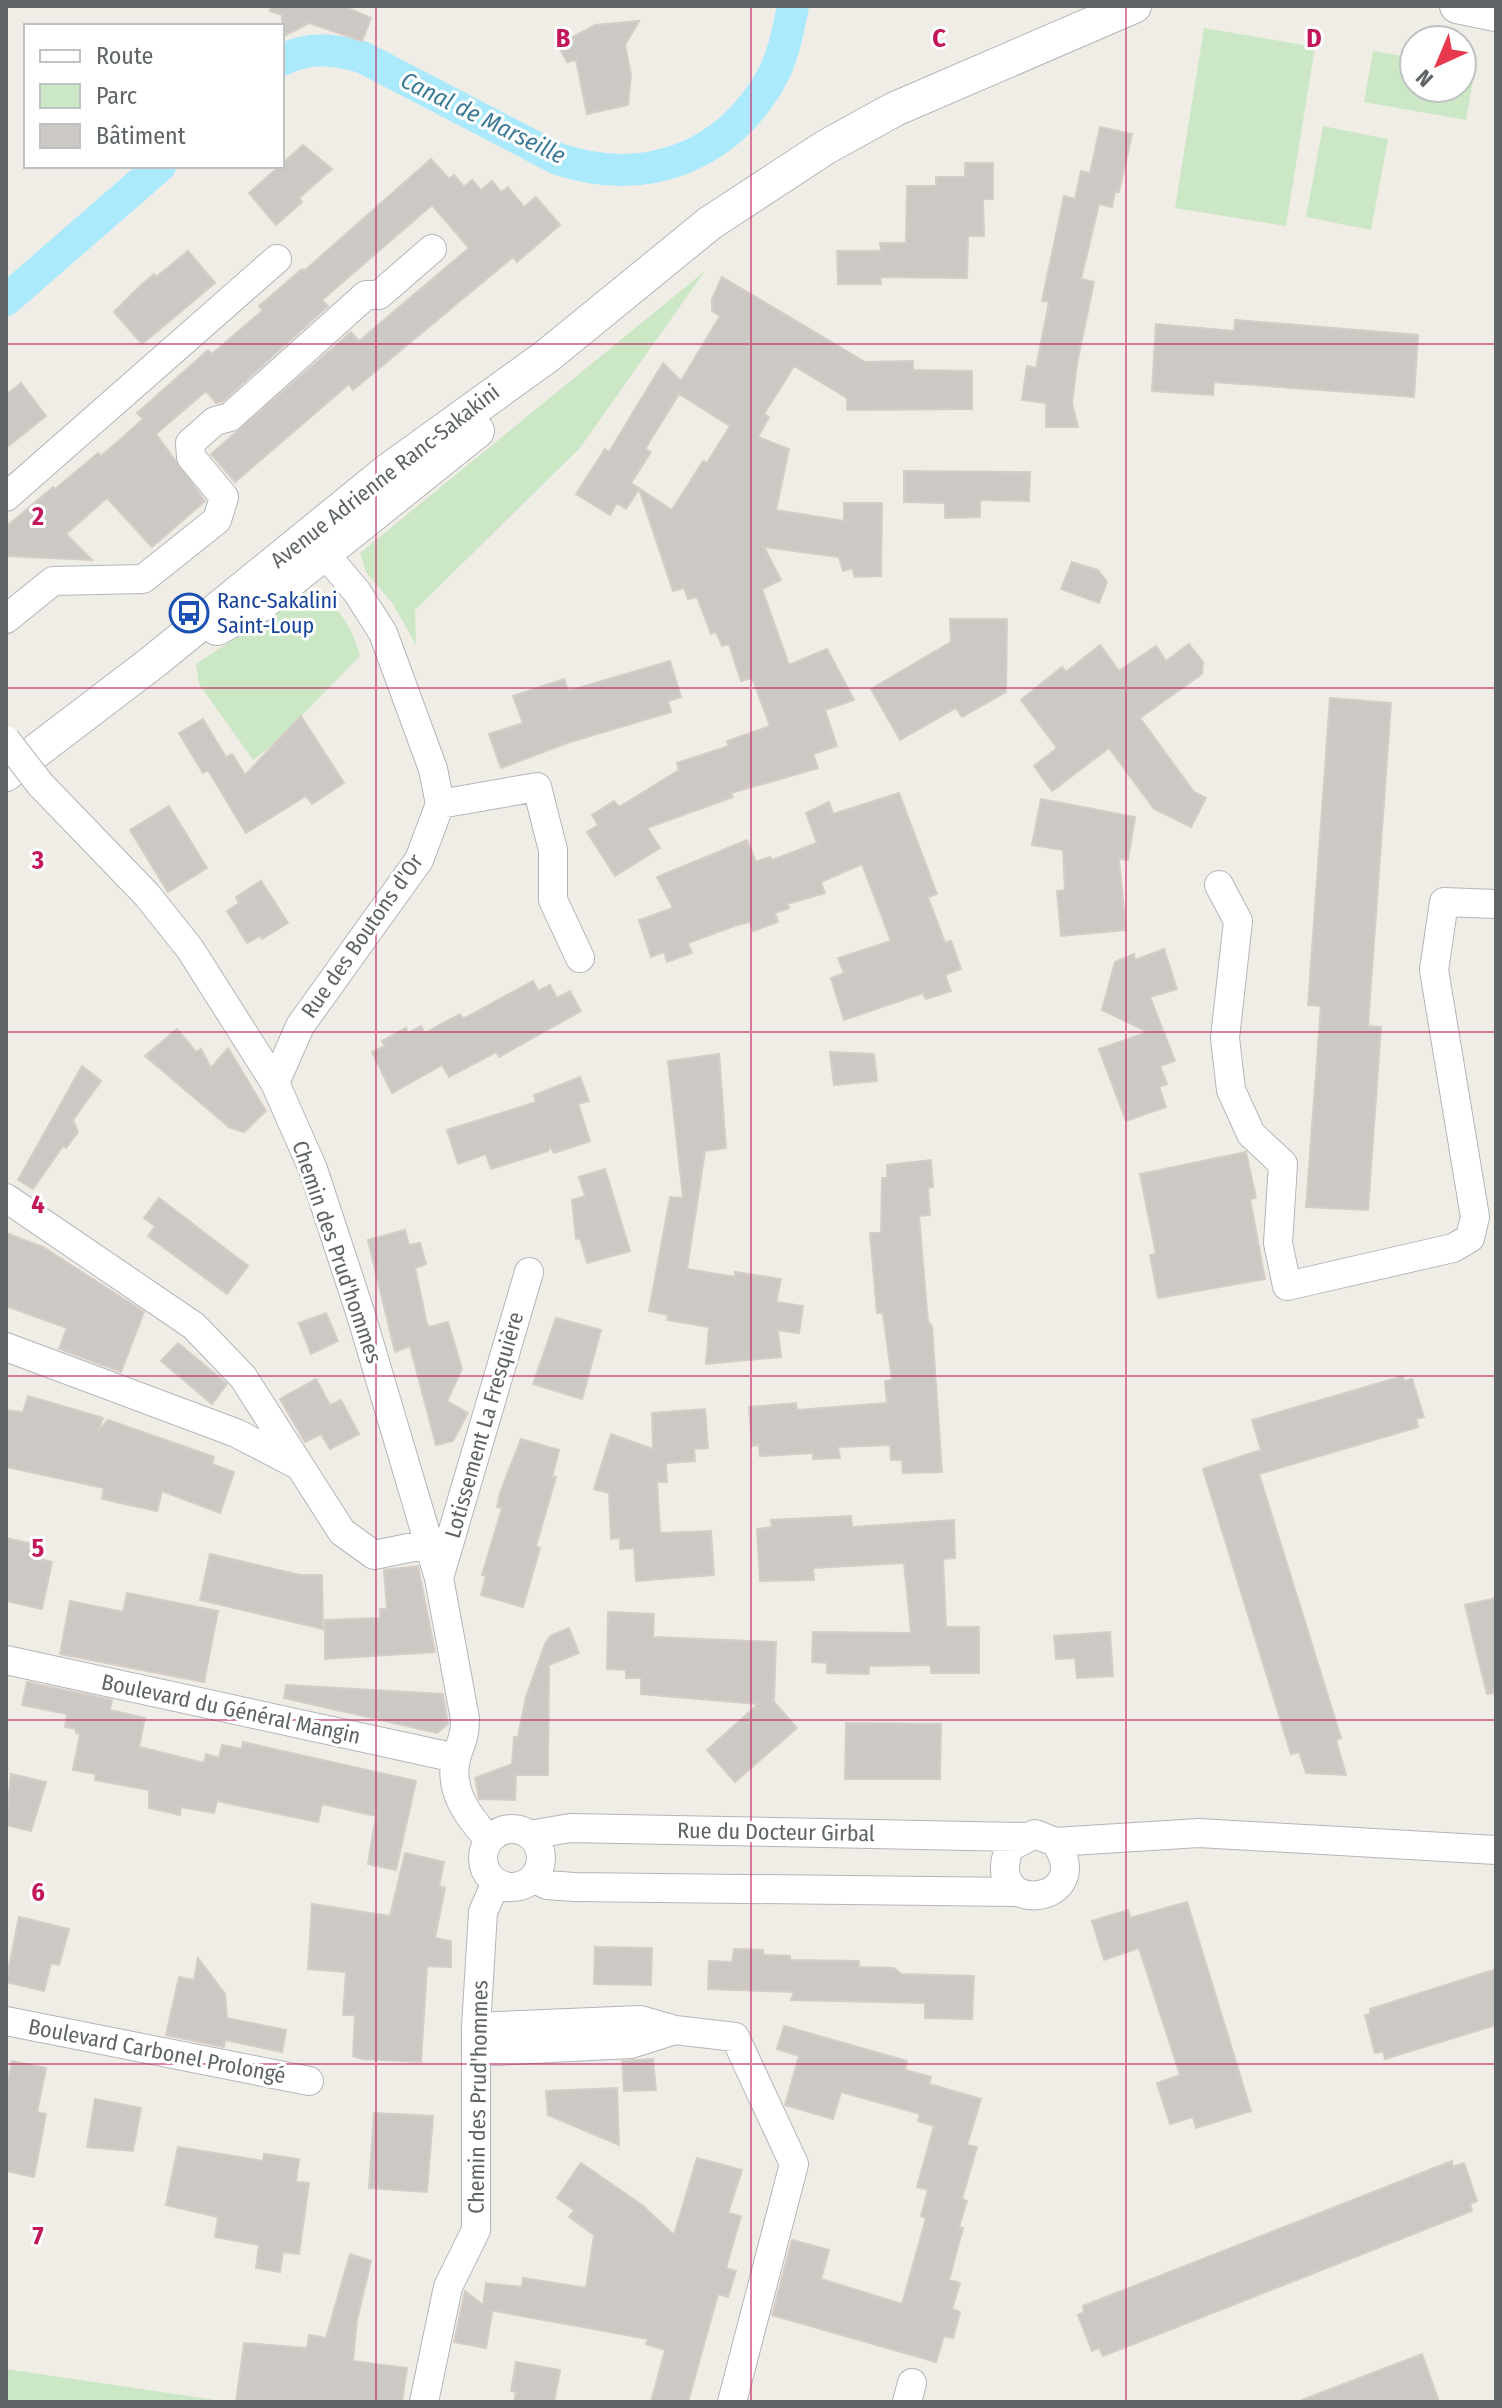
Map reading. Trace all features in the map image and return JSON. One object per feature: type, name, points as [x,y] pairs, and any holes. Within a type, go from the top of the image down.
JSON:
[{"type":"street","name":"Avenue Adrienne Ranc-Sakakini","points":[[6,774],[153,662],[500,412],[547,356],[710,223],[826,147],[895,109],[1082,16],[1134,6]]},
{"type":"street","points":[[1457,6],[1496,14]]},
{"type":"street","points":[[6,619],[53,581],[143,579],[217,520],[224,497],[191,457],[190,443],[215,421],[230,417],[366,295],[379,295],[432,249]]},
{"type":"street","points":[[6,497],[277,259]]},
{"type":"street","points":[[316,544],[357,592],[383,633],[433,769],[440,804],[537,787],[553,850],[553,900],[580,958]]},
{"type":"street","name":"Chemin des Prud'hommes","points":[[6,740],[40,784],[147,895],[190,949],[275,1083],[313,1169],[361,1315],[439,1578],[465,1719],[466,1740],[456,1758],[458,1797],[489,1839]]},
{"type":"street","name":"Rue des Boutons d'Or","points":[[275,1083],[300,1026],[419,860],[440,804]]},
{"type":"street","points":[[1219,885],[1238,921],[1225,1038],[1231,1090],[1251,1134],[1283,1164],[1278,1243],[1287,1286],[1453,1248],[1470,1238],[1475,1217],[1439,1009],[1435,959],[1444,902],[1496,904]]},
{"type":"street","points":[[6,1198],[194,1326],[243,1377],[342,1532],[374,1555],[428,1544]]},
{"type":"street","name":"Lotissement La Fresquière","points":[[439,1578],[529,1272]]},
{"type":"street","points":[[6,1347],[236,1433],[299,1465]]},
{"type":"street","name":"Boulevard du Général Mangin","points":[[6,1660],[456,1758]]},
{"type":"street","name":"Rue du Docteur Girbal","points":[[489,1839],[496,1833],[514,1829],[530,1835],[570,1828],[1024,1837],[1035,1834],[1055,1842],[1199,1833],[1496,1850]]},
{"type":"street","points":[[530,1835],[540,1856],[533,1878]]},
{"type":"street","points":[[1017,1892],[1006,1879],[1003,1862],[1010,1847],[1024,1837]]},
{"type":"street","name":"Rue du Docteur Girbal","points":[[496,1882],[515,1887],[533,1878],[547,1885],[574,1887],[1017,1892],[1035,1898],[1051,1893],[1060,1883],[1065,1870],[1136,1838]]},
{"type":"street","points":[[489,1839],[484,1847],[484,1867],[496,1882]]},
{"type":"street","points":[[1055,1842],[1064,1855],[1065,1870]]},
{"type":"street","name":"Chemin des Prud'hommes","points":[[424,2402],[448,2287],[476,2230],[476,2039],[483,1912],[496,1882]]},
{"type":"street","points":[[476,2039],[640,2020],[675,2030],[735,2037],[794,2164],[732,2402]]},
{"type":"street","name":"Boulevard Carbonel Prolongé","points":[[6,2021],[309,2081]]},
{"type":"green space","points":[[1204,28],[1315,47],[1286,226],[1175,208]]},
{"type":"green space","points":[[1373,51],[1398,55],[1398,104],[1469,104],[1466,120],[1364,102]]},
{"type":"green space","points":[[1323,126],[1388,139],[1371,230],[1306,217]]},
{"type":"green space","points":[[705,271],[580,448],[415,610],[416,645],[393,604],[366,572],[360,553]]},
{"type":"green space","points":[[304,593],[325,599],[341,615],[353,635],[360,656],[273,745],[253,760],[199,684],[196,664]]},
{"type":"green space","points":[[6,2369],[229,2402],[6,2402]]},
{"type":"building","points":[[271,6],[343,6],[371,18],[362,41],[309,23],[284,36],[282,15],[270,11]]},
{"type":"building","points":[[639,21],[625,45],[631,75],[628,105],[587,114],[576,60],[567,62],[558,45],[595,25]]},
{"type":"building","points":[[1100,127],[1132,134],[1119,192],[1115,192],[1112,207],[1099,204],[1081,279],[1094,282],[1072,403],[1078,427],[1046,427],[1046,403],[1022,400],[1027,366],[1036,368],[1049,302],[1042,301],[1064,196],[1075,199],[1081,171],[1090,173]]},
{"type":"building","points":[[303,145],[332,169],[299,198],[302,202],[276,225],[249,193],[277,168],[284,168],[284,162]]},
{"type":"building","points":[[431,159],[449,179],[454,175],[464,187],[472,180],[481,190],[492,181],[501,192],[508,187],[524,207],[536,197],[560,225],[517,262],[513,257],[353,390],[349,384],[235,482],[211,454],[351,332],[359,341],[469,248],[432,205],[322,300],[328,306],[222,402],[216,403],[206,391],[156,434],[205,501],[152,547],[107,498],[66,534],[92,560],[6,556],[6,527],[53,487],[55,489],[98,453],[101,456],[122,438],[143,419],[137,413],[208,350],[212,354],[263,310],[259,306],[302,269],[304,271]]},
{"type":"building","points":[[965,163],[993,163],[993,199],[983,199],[984,236],[968,236],[967,278],[880,277],[881,284],[838,284],[837,251],[881,251],[880,243],[906,243],[907,186],[936,186],[936,177],[965,177]]},
{"type":"building","points":[[188,251],[215,283],[142,344],[114,312],[154,274],[156,277]]},
{"type":"building","points":[[722,277],[865,362],[913,361],[913,370],[972,371],[972,409],[847,410],[847,398],[794,366],[764,414],[769,417],[758,437],[789,449],[776,510],[844,521],[844,503],[882,503],[881,576],[855,577],[852,568],[843,571],[839,557],[764,547],[781,580],[762,589],[789,665],[827,649],[854,700],[825,710],[837,746],[813,754],[818,768],[731,793],[733,797],[647,828],[660,848],[615,876],[587,832],[598,825],[592,815],[614,801],[619,807],[679,770],[677,763],[729,746],[727,741],[770,726],[752,678],[741,681],[729,644],[722,646],[716,632],[711,634],[697,597],[688,599],[684,588],[673,591],[639,489],[626,509],[617,503],[610,515],[576,494],[605,449],[609,452],[663,363],[681,381],[720,316],[712,311],[712,299]],"holes":[[[679,394],[730,426],[672,510],[631,483],[651,452],[645,449]]]},
{"type":"building","points":[[1235,320],[1418,335],[1414,397],[1214,382],[1213,395],[1152,391],[1156,324],[1234,331]]},
{"type":"building","points":[[21,383],[46,416],[6,448],[6,395]]},
{"type":"building","points":[[904,471],[1030,472],[1029,501],[980,500],[980,517],[945,518],[945,503],[904,502]]},
{"type":"building","points":[[1072,562],[1098,570],[1107,582],[1099,603],[1061,589]]},
{"type":"building","points":[[950,619],[1007,619],[1006,692],[962,717],[956,708],[900,740],[871,689],[951,642]]},
{"type":"building","points":[[1189,644],[1203,662],[1202,674],[1140,718],[1194,792],[1206,798],[1191,827],[1154,809],[1109,748],[1052,791],[1034,766],[1057,748],[1021,700],[1062,667],[1066,672],[1100,645],[1119,671],[1156,646],[1166,661]]},
{"type":"building","points":[[670,661],[681,697],[668,701],[671,712],[570,742],[501,768],[489,734],[523,723],[513,696],[564,679],[568,691]]},
{"type":"building","points":[[1330,698],[1391,703],[1368,1026],[1381,1027],[1368,1210],[1306,1207],[1321,1006],[1308,1005]]},
{"type":"building","points":[[301,716],[344,783],[312,804],[306,796],[246,833],[208,770],[203,773],[179,733],[203,719],[226,757],[232,754],[245,775]]},
{"type":"building","points":[[899,793],[937,894],[928,897],[945,943],[951,941],[961,969],[945,975],[951,991],[926,999],[923,993],[844,1020],[831,978],[844,973],[838,958],[891,941],[862,864],[821,882],[825,893],[787,904],[789,908],[775,913],[778,922],[753,931],[750,922],[737,925],[688,943],[692,953],[667,962],[664,952],[651,957],[639,920],[673,908],[657,877],[747,840],[756,862],[770,857],[772,860],[817,843],[806,813],[829,802],[833,814]]},
{"type":"building","points":[[1041,799],[1135,817],[1128,860],[1119,859],[1126,930],[1061,936],[1057,891],[1065,890],[1063,850],[1032,845]]},
{"type":"building","points":[[169,806],[207,868],[168,892],[130,830]]},
{"type":"building","points":[[261,881],[288,923],[262,939],[260,936],[247,943],[227,911],[239,903],[236,897]]},
{"type":"building","points":[[1164,949],[1177,989],[1150,997],[1175,1061],[1160,1066],[1167,1084],[1159,1087],[1166,1107],[1126,1121],[1099,1049],[1148,1032],[1102,1010],[1115,962],[1134,954],[1135,960]]},
{"type":"building","points":[[533,981],[538,991],[550,985],[557,998],[570,991],[581,1011],[499,1057],[496,1052],[449,1077],[442,1065],[392,1093],[372,1052],[385,1046],[382,1041],[406,1028],[408,1033],[421,1026],[425,1033],[460,1014],[463,1019]]},
{"type":"building","points":[[177,1029],[196,1052],[201,1049],[211,1068],[228,1048],[266,1111],[244,1132],[229,1127],[145,1056]]},
{"type":"building","points":[[830,1052],[874,1054],[877,1081],[834,1085]]},
{"type":"building","points":[[719,1054],[726,1148],[705,1151],[687,1269],[735,1277],[735,1272],[781,1279],[776,1302],[803,1306],[799,1333],[778,1330],[781,1357],[706,1364],[709,1327],[667,1320],[668,1315],[649,1311],[670,1197],[683,1198],[668,1061]]},
{"type":"building","points":[[82,1066],[101,1081],[73,1120],[78,1132],[66,1148],[63,1146],[33,1189],[18,1180]]},
{"type":"building","points":[[580,1077],[589,1101],[578,1104],[590,1141],[554,1153],[550,1146],[548,1151],[491,1169],[486,1154],[458,1164],[447,1130],[536,1102],[534,1095]]},
{"type":"building","points":[[1246,1152],[1256,1198],[1250,1199],[1265,1279],[1158,1298],[1150,1255],[1156,1254],[1140,1174]]},
{"type":"building","points":[[931,1160],[933,1187],[928,1188],[930,1215],[919,1216],[928,1322],[932,1326],[942,1472],[903,1473],[902,1460],[891,1460],[890,1445],[838,1447],[840,1458],[813,1459],[813,1453],[760,1456],[759,1445],[752,1446],[749,1407],[796,1403],[797,1410],[887,1403],[885,1381],[892,1380],[883,1313],[877,1313],[870,1233],[881,1233],[882,1178],[887,1178],[887,1165]]},
{"type":"building","points":[[605,1169],[630,1251],[587,1263],[580,1238],[576,1239],[572,1200],[585,1196],[579,1177]]},
{"type":"building","points":[[159,1198],[248,1266],[227,1294],[148,1236],[155,1226],[144,1218]]},
{"type":"building","points":[[405,1230],[409,1245],[420,1243],[426,1264],[415,1268],[427,1324],[430,1327],[448,1322],[462,1369],[447,1401],[468,1413],[453,1441],[436,1445],[410,1346],[395,1352],[368,1240]]},
{"type":"building","points":[[6,1233],[43,1247],[144,1312],[121,1372],[59,1349],[67,1328],[6,1306]]},
{"type":"building","points":[[326,1313],[338,1341],[311,1354],[299,1323]]},
{"type":"building","points":[[556,1318],[601,1330],[582,1399],[533,1384]]},
{"type":"building","points":[[178,1343],[227,1384],[212,1404],[161,1361]]},
{"type":"building","points":[[1403,1376],[1404,1381],[1412,1379],[1424,1417],[1416,1419],[1418,1427],[1259,1474],[1341,1738],[1336,1740],[1346,1775],[1306,1773],[1299,1752],[1291,1754],[1203,1469],[1261,1450],[1252,1420]]},
{"type":"building","points":[[316,1379],[330,1405],[341,1400],[359,1434],[330,1449],[321,1434],[305,1442],[280,1399]]},
{"type":"building","points":[[28,1396],[103,1418],[97,1432],[108,1420],[214,1457],[212,1464],[234,1472],[220,1513],[162,1491],[157,1511],[102,1499],[104,1488],[6,1467],[6,1410],[23,1412]]},
{"type":"building","points":[[705,1409],[708,1448],[694,1449],[695,1461],[666,1463],[667,1482],[657,1482],[660,1533],[711,1531],[714,1575],[636,1581],[634,1548],[620,1549],[620,1538],[611,1539],[609,1493],[594,1489],[611,1434],[653,1449],[652,1413]]},
{"type":"building","points":[[521,1439],[559,1450],[552,1477],[556,1477],[536,1546],[540,1548],[523,1607],[481,1595],[486,1576],[482,1575],[502,1508],[497,1507],[500,1493]]},
{"type":"building","points":[[851,1516],[852,1527],[954,1520],[955,1558],[943,1559],[946,1627],[979,1627],[979,1673],[931,1673],[931,1665],[869,1666],[869,1674],[827,1673],[827,1663],[812,1662],[813,1632],[911,1633],[904,1563],[813,1568],[814,1580],[760,1581],[757,1529],[772,1527],[771,1520]]},
{"type":"building","points":[[6,1538],[42,1546],[40,1559],[52,1562],[42,1609],[6,1601]]},
{"type":"building","points":[[210,1554],[300,1575],[322,1575],[323,1629],[200,1600]]},
{"type":"building","points":[[418,1566],[435,1652],[325,1659],[325,1620],[380,1618],[380,1609],[387,1609],[384,1570]]},
{"type":"building","points":[[127,1593],[218,1611],[204,1682],[60,1654],[70,1601],[123,1612]]},
{"type":"building","points":[[1496,1598],[1496,1693],[1487,1694],[1465,1605]]},
{"type":"building","points":[[608,1612],[654,1614],[653,1637],[776,1642],[774,1702],[797,1728],[735,1782],[707,1750],[758,1704],[641,1694],[641,1678],[626,1678],[626,1670],[607,1669]]},
{"type":"building","points":[[569,1628],[579,1653],[549,1665],[548,1775],[516,1775],[515,1800],[479,1799],[475,1778],[512,1764],[514,1737],[518,1737],[526,1697],[545,1644],[550,1636]]},
{"type":"building","points":[[1110,1632],[1113,1676],[1077,1678],[1075,1658],[1056,1659],[1054,1636]]},
{"type":"building","points":[[27,1682],[112,1700],[110,1710],[145,1718],[139,1747],[204,1763],[206,1754],[219,1758],[222,1745],[242,1749],[243,1742],[416,1781],[396,1870],[368,1864],[376,1816],[322,1804],[318,1822],[217,1801],[214,1813],[181,1807],[180,1815],[149,1808],[149,1790],[95,1780],[96,1774],[73,1770],[80,1734],[76,1733],[76,1729],[65,1727],[67,1714],[22,1705]]},
{"type":"building","points":[[286,1685],[443,1694],[448,1724],[437,1733],[284,1698]]},
{"type":"building","points":[[846,1723],[941,1724],[940,1779],[845,1779]]},
{"type":"building","points":[[11,1774],[46,1782],[31,1831],[6,1825]]},
{"type":"building","points":[[405,1853],[444,1862],[439,1886],[445,1888],[435,1938],[451,1941],[451,1967],[427,1966],[421,2062],[362,2059],[353,2056],[355,2015],[343,2015],[346,1972],[308,1969],[312,1904],[390,1916]]},
{"type":"building","points":[[1187,1902],[1251,2111],[1196,2128],[1193,2117],[1170,2124],[1157,2083],[1180,2075],[1139,1948],[1104,1960],[1092,1921],[1128,1910],[1130,1918]]},
{"type":"building","points":[[19,1917],[69,1929],[59,1965],[51,1963],[44,1991],[6,1982]]},
{"type":"building","points":[[595,1947],[652,1948],[651,1985],[594,1984]]},
{"type":"building","points":[[734,1949],[763,1950],[763,1955],[790,1956],[790,1960],[859,1961],[859,1967],[894,1968],[901,1974],[974,1976],[972,2019],[925,2018],[925,2003],[791,2000],[794,1992],[708,1989],[709,1961],[732,1962]]},
{"type":"building","points":[[198,1958],[225,1994],[227,2018],[286,2030],[282,2052],[225,2040],[224,2047],[166,2035],[179,1977],[194,1980]]},
{"type":"building","points":[[1496,1969],[1496,2025],[1385,2059],[1383,2051],[1375,2053],[1365,2015],[1370,2014],[1370,2009]]},
{"type":"building","points":[[784,2026],[907,2061],[905,2070],[931,2077],[929,2084],[981,2099],[967,2145],[977,2147],[962,2199],[967,2201],[959,2227],[963,2228],[949,2280],[960,2283],[952,2309],[960,2312],[953,2338],[944,2336],[936,2362],[772,2315],[792,2240],[829,2250],[821,2279],[902,2304],[926,2218],[921,2216],[928,2190],[917,2187],[934,2126],[918,2121],[920,2114],[841,2092],[833,2119],[785,2105],[799,2056],[777,2049]]},
{"type":"building","points":[[653,2059],[656,2090],[624,2091],[622,2061]]},
{"type":"building","points":[[12,2061],[46,2068],[37,2112],[46,2114],[34,2177],[6,2171],[6,2090]]},
{"type":"building","points":[[617,2088],[619,2145],[548,2115],[546,2091]]},
{"type":"building","points":[[95,2099],[141,2108],[133,2151],[87,2147]]},
{"type":"building","points":[[374,2113],[433,2116],[427,2192],[369,2188]]},
{"type":"building","points":[[178,2147],[263,2161],[264,2154],[299,2159],[296,2182],[309,2183],[299,2254],[283,2252],[280,2272],[256,2268],[259,2245],[215,2237],[218,2217],[166,2205]]},
{"type":"building","points":[[697,2158],[742,2170],[728,2213],[741,2216],[726,2268],[736,2271],[728,2297],[718,2294],[688,2402],[651,2402],[665,2350],[646,2344],[648,2339],[489,2310],[492,2313],[486,2348],[454,2342],[465,2291],[483,2305],[486,2283],[522,2287],[523,2278],[586,2288],[594,2235],[569,2217],[574,2210],[557,2198],[581,2163],[642,2205],[674,2235]]},
{"type":"building","points":[[1452,2161],[1453,2167],[1464,2163],[1477,2201],[1470,2204],[1472,2211],[1103,2356],[1099,2348],[1092,2351],[1078,2315],[1084,2312],[1083,2306]]},
{"type":"building","points":[[350,2254],[371,2261],[357,2320],[353,2361],[407,2368],[402,2402],[236,2402],[244,2343],[307,2348],[309,2335],[326,2338]]},
{"type":"building","points":[[1422,2354],[1439,2402],[1302,2402],[1302,2400]]},
{"type":"building","points":[[516,2362],[560,2370],[554,2402],[514,2402],[516,2392],[511,2391]]},
{"type":"waterway","name":"Canal de Marseille","points":[[284,59],[302,52],[321,50],[362,57],[558,159],[590,167],[622,170],[652,167],[681,159],[707,146],[732,128],[753,105],[780,60],[793,6]]},
{"type":"waterway","name":"Canal de Marseille","points":[[6,300],[158,168]]},
{"type":"place","name":"Ranc-Sakalini Saint-Loup","points":[[189,613]]}]
